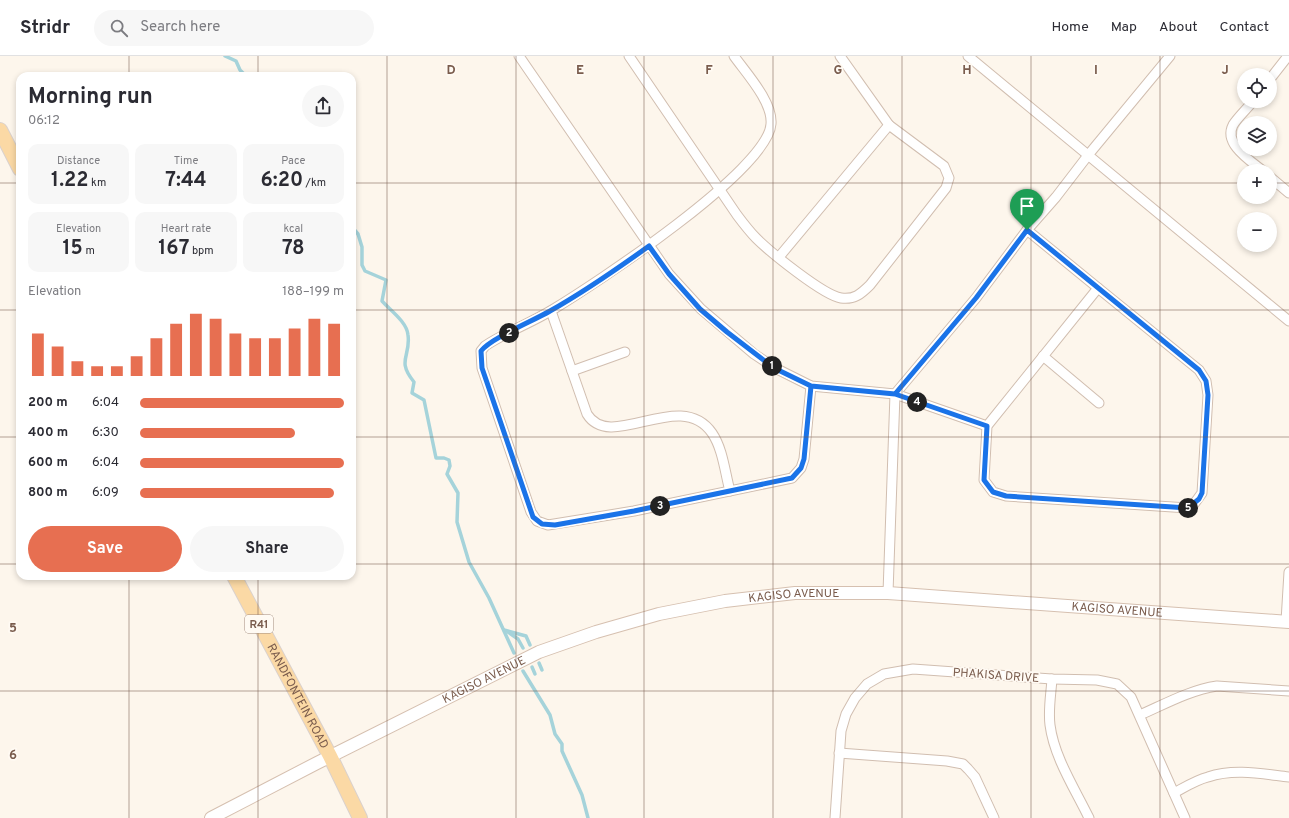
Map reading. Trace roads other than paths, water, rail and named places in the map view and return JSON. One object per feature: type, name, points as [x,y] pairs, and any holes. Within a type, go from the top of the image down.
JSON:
[{"type":"main road","points":[[0,130],[16,160]]},
{"type":"main road","name":"RANDFONTEIN ROAD","points":[[236,580],[330,756],[360,818]]},
{"type":"street","points":[[519,56],[669,274],[685,293],[727,332],[774,368],[811,386],[895,394],[987,426]]},
{"type":"street","points":[[629,56],[720,190],[756,238],[814,284],[840,298],[856,297],[870,285],[946,188],[949,178],[947,170],[940,162],[889,125],[840,56]]},
{"type":"street","points":[[734,56],[766,101],[771,117],[771,125],[770,132],[764,141],[720,190],[649,246],[600,281],[551,311],[489,343],[481,351],[482,368],[531,512],[537,521],[542,524],[555,525],[784,481],[796,475],[801,468],[804,459],[811,386]]},
{"type":"street","points":[[968,56],[1289,321]]},
{"type":"street","points":[[888,593],[895,394],[976,298],[1027,230],[1056,197],[1088,154],[1170,56]]},
{"type":"street","points":[[1277,70],[1288,56]]},
{"type":"street","points":[[1247,108],[1233,126],[1231,132],[1232,138],[1240,152],[1255,164]]},
{"type":"street","points":[[779,257],[889,125]]},
{"type":"street","points":[[1277,183],[1289,193]]},
{"type":"street","points":[[1027,230],[1199,370],[1206,381],[1208,395],[1202,493],[1199,499],[1188,508],[1181,509],[1006,496],[993,492],[984,480],[987,426],[1098,288]]},
{"type":"street","points":[[551,311],[587,414],[594,423],[600,427],[615,427],[677,416],[690,416],[700,422],[711,432],[716,441],[730,491]]},
{"type":"street","points":[[572,372],[625,352]]},
{"type":"street","points":[[1043,356],[1099,404]]},
{"type":"street","points":[[1287,621],[1289,572]]},
{"type":"street","name":"KAGISO AVENUE","points":[[211,818],[330,756],[539,652],[596,632],[659,614],[725,601],[795,593],[888,593],[1287,621]]},
{"type":"street","name":"PHAKISA DRIVE","points":[[836,818],[840,731],[846,714],[855,698],[867,684],[884,674],[913,669],[1052,679],[1097,680],[1117,684],[1131,696],[1185,818]]},
{"type":"street","points":[[1052,679],[1049,718],[1052,736],[1088,818]]},
{"type":"street","points":[[1140,715],[1190,693],[1217,686],[1289,691]]},
{"type":"street","points":[[839,753],[947,761],[962,764],[975,777],[994,818]]},
{"type":"street","points":[[1174,793],[1207,777],[1224,773],[1236,772],[1289,777]]},
{"type":"waterway","points":[[225,56],[236,61],[242,72]]},
{"type":"waterway","points":[[356,232],[362,247],[362,265],[365,271],[386,280],[382,301],[398,316],[407,330],[408,349],[405,363],[409,375],[414,382],[412,393],[424,400],[436,458],[444,458],[449,460],[450,466],[447,474],[458,493],[457,522],[469,562],[489,598],[514,653]]},
{"type":"waterway","points":[[504,630],[526,636],[530,645]]},
{"type":"waterway","points":[[508,632],[518,639],[523,648]]},
{"type":"waterway","points":[[539,663],[542,670]]},
{"type":"waterway","points":[[532,667],[535,674]]},
{"type":"waterway","points":[[523,671],[550,715],[555,734],[562,744],[562,751],[582,795],[588,818]]}]
